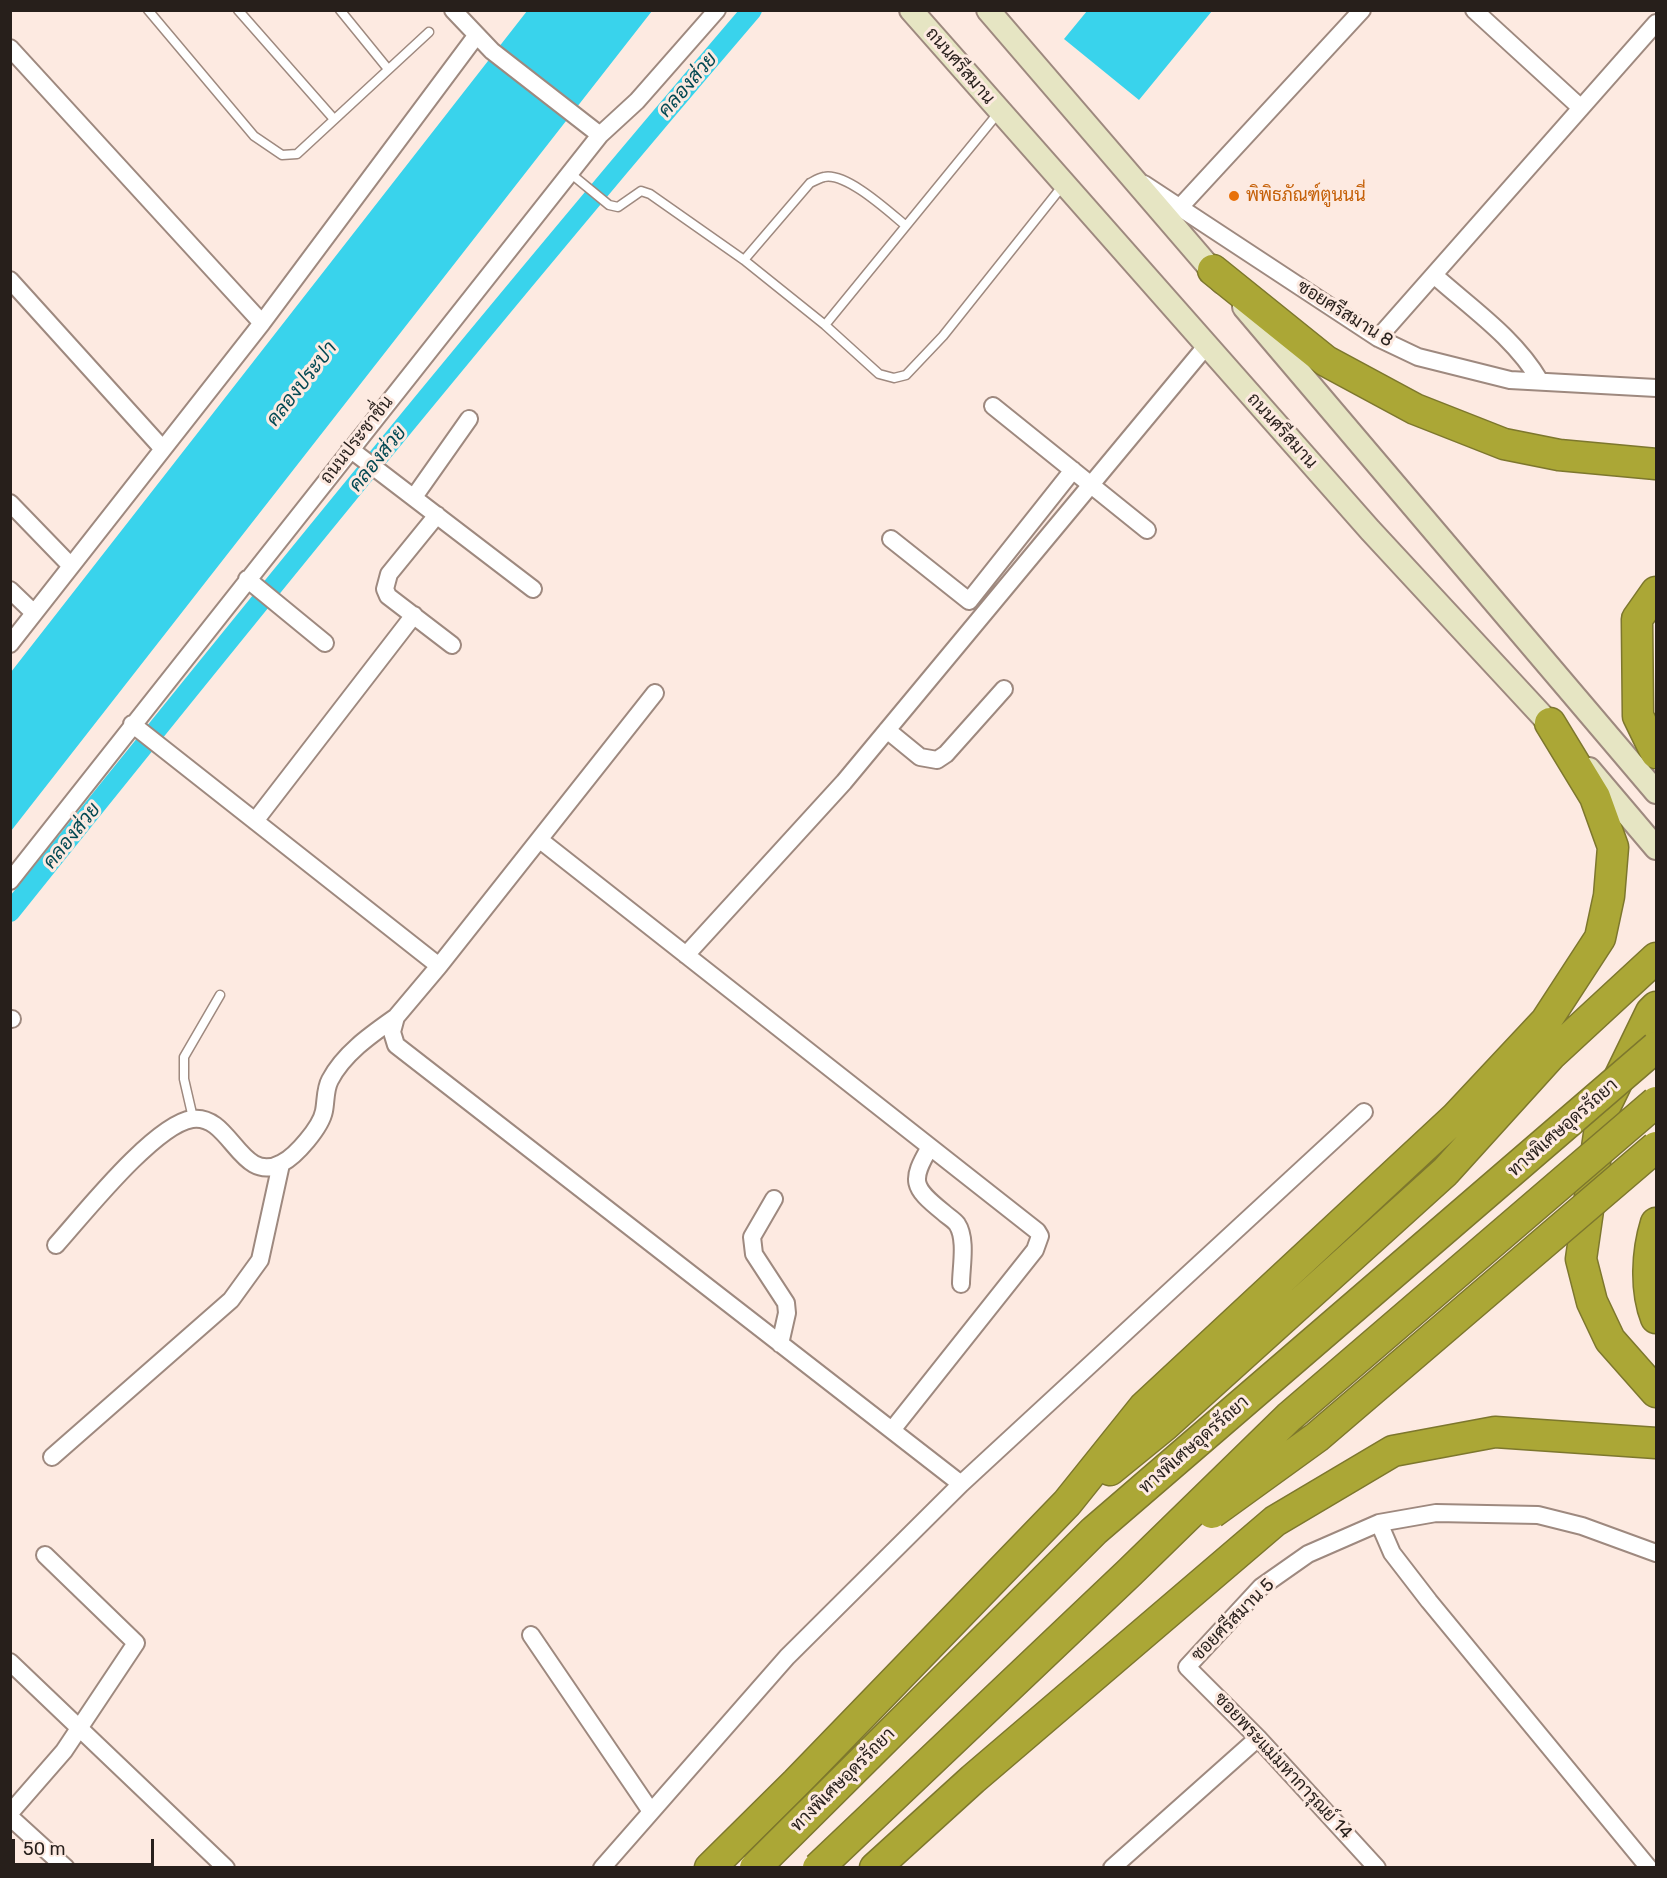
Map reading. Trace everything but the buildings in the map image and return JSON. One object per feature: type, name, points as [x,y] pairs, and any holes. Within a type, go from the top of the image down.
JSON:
[{"type":"highway","points":[[1213,270],[1326,361],[1415,409],[1504,444],[1559,455],[1656,464]]},
{"type":"highway","points":[[1656,592],[1637,619],[1638,716],[1656,753]]},
{"type":"highway","points":[[710,1868],[796,1783],[1067,1503],[1144,1407],[1456,1117],[1538,1030],[1600,938],[1609,896],[1613,848],[1595,797],[1550,723]]},
{"type":"highway","points":[[1067,1503],[1164,1426],[1445,1172],[1551,1055],[1656,958]]},
{"type":"highway","points":[[1656,1007],[1651,1012],[1602,1113],[1581,1259],[1592,1302],[1610,1340],[1656,1392]]},
{"type":"highway","name":"ทางพิเศษอุดรรัถยา","points":[[755,1868],[1094,1531],[1656,1047]]},
{"type":"highway","points":[[818,1868],[1131,1572],[1289,1417],[1656,1102]]},
{"type":"highway","points":[[1131,1572],[1317,1437],[1656,1147]]},
{"type":"highway","points":[[1656,1223],[1651,1239],[1649,1299],[1656,1318]]},
{"type":"highway","points":[[875,1868],[973,1779],[1275,1521],[1394,1451],[1495,1432],[1656,1443]]},
{"type":"main road","name":"ถนนศรีสมาน","points":[[911,10],[1370,530],[1550,723],[1656,848]]},
{"type":"main road","points":[[988,10],[1213,270],[1656,792]]},
{"type":"street","points":[[453,10],[492,51],[600,135]]},
{"type":"street","name":"ถนนประชาชื่น","points":[[10,880],[143,734],[259,589],[356,453],[600,135],[637,101],[717,10]]},
{"type":"street","points":[[1181,206],[1362,10]]},
{"type":"street","points":[[1474,10],[1581,108]]},
{"type":"street","points":[[1378,338],[1656,23]]},
{"type":"street","points":[[10,644],[262,323],[476,36]]},
{"type":"street","points":[[10,48],[262,323]]},
{"type":"street","name":"ซอยศรีสมาน 8","points":[[1132,177],[1181,206],[1378,338],[1418,357],[1510,380],[1656,387]]},
{"type":"street","points":[[1434,275],[1511,341],[1525,356],[1540,381]]},
{"type":"street","points":[[10,280],[162,448]]},
{"type":"street","points":[[686,955],[844,782],[1207,345]]},
{"type":"street","points":[[993,406],[1147,530]]},
{"type":"street","points":[[414,497],[470,419]]},
{"type":"street","points":[[356,453],[533,590]]},
{"type":"street","points":[[891,538],[969,601],[1073,470]]},
{"type":"street","points":[[10,503],[71,566]]},
{"type":"street","points":[[437,515],[385,582],[388,596],[452,645]]},
{"type":"street","points":[[259,589],[325,643]]},
{"type":"street","points":[[10,590],[34,614]]},
{"type":"street","points":[[255,821],[414,615]]},
{"type":"street","points":[[887,730],[920,757],[938,760],[1004,689]]},
{"type":"street","points":[[56,1245],[138,1156],[167,1130],[194,1118],[208,1121],[219,1129],[256,1167],[269,1168],[281,1164],[297,1153],[324,1113],[330,1081],[342,1064],[367,1038],[396,1017],[440,966],[655,693]]},
{"type":"street","points":[[143,734],[440,966]]},
{"type":"street","points":[[540,840],[1040,1236],[1035,1250],[892,1430]]},
{"type":"street","points":[[396,1017],[392,1032],[396,1045],[961,1484]]},
{"type":"street","points":[[602,1868],[650,1810],[787,1657],[961,1484],[1364,1112]]},
{"type":"street","points":[[930,1147],[919,1166],[916,1185],[926,1198],[958,1226],[962,1238],[961,1284]]},
{"type":"street","points":[[52,1457],[231,1300],[247,1281],[260,1260],[281,1164]]},
{"type":"street","points":[[774,1199],[752,1237],[754,1254],[786,1303],[787,1313],[780,1344]]},
{"type":"street","name":"ซอยศรีสมาน 5","points":[[1187,1666],[1261,1587],[1308,1554],[1378,1523],[1436,1513],[1538,1515],[1582,1527],[1656,1553]]},
{"type":"street","points":[[1378,1523],[1392,1553],[1429,1601],[1649,1868]]},
{"type":"street","points":[[45,1555],[136,1643],[64,1751],[10,1815],[66,1868]]},
{"type":"street","points":[[531,1635],[650,1810]]},
{"type":"street","points":[[10,1662],[226,1868]]},
{"type":"street","name":"ซอยพระแม่มหาการุณย์ 14","points":[[1187,1666],[1258,1738],[1377,1868]]},
{"type":"street","points":[[1112,1868],[1258,1738]]},
{"type":"lane","points":[[148,10],[254,136],[282,155],[297,153],[429,32]]},
{"type":"lane","points":[[238,10],[333,118]]},
{"type":"lane","points":[[340,10],[388,69]]},
{"type":"lane","points":[[825,325],[1000,111]]},
{"type":"lane","points":[[570,173],[609,206],[618,207],[641,191],[650,194],[744,260],[825,325],[879,374],[894,378],[906,375],[943,336],[1065,184]]},
{"type":"lane","points":[[744,260],[810,183],[825,176],[840,179],[869,196],[905,225]]},
{"type":"lane","points":[[194,1118],[184,1079],[184,1057],[219,994]]},
{"type":"water","name":"คลองประปา","points":[[527,11],[652,11],[11,831],[11,672]]},
{"type":"water","points":[[1087,11],[1212,11],[1139,100],[1064,39]]},
{"type":"waterway","name":"คลองส่วย","points":[[10,912],[378,458],[752,10]]},
{"type":"place","name":"พิพิธภัณฑ์ตูนนนี่","points":[[1234,196]]}]
